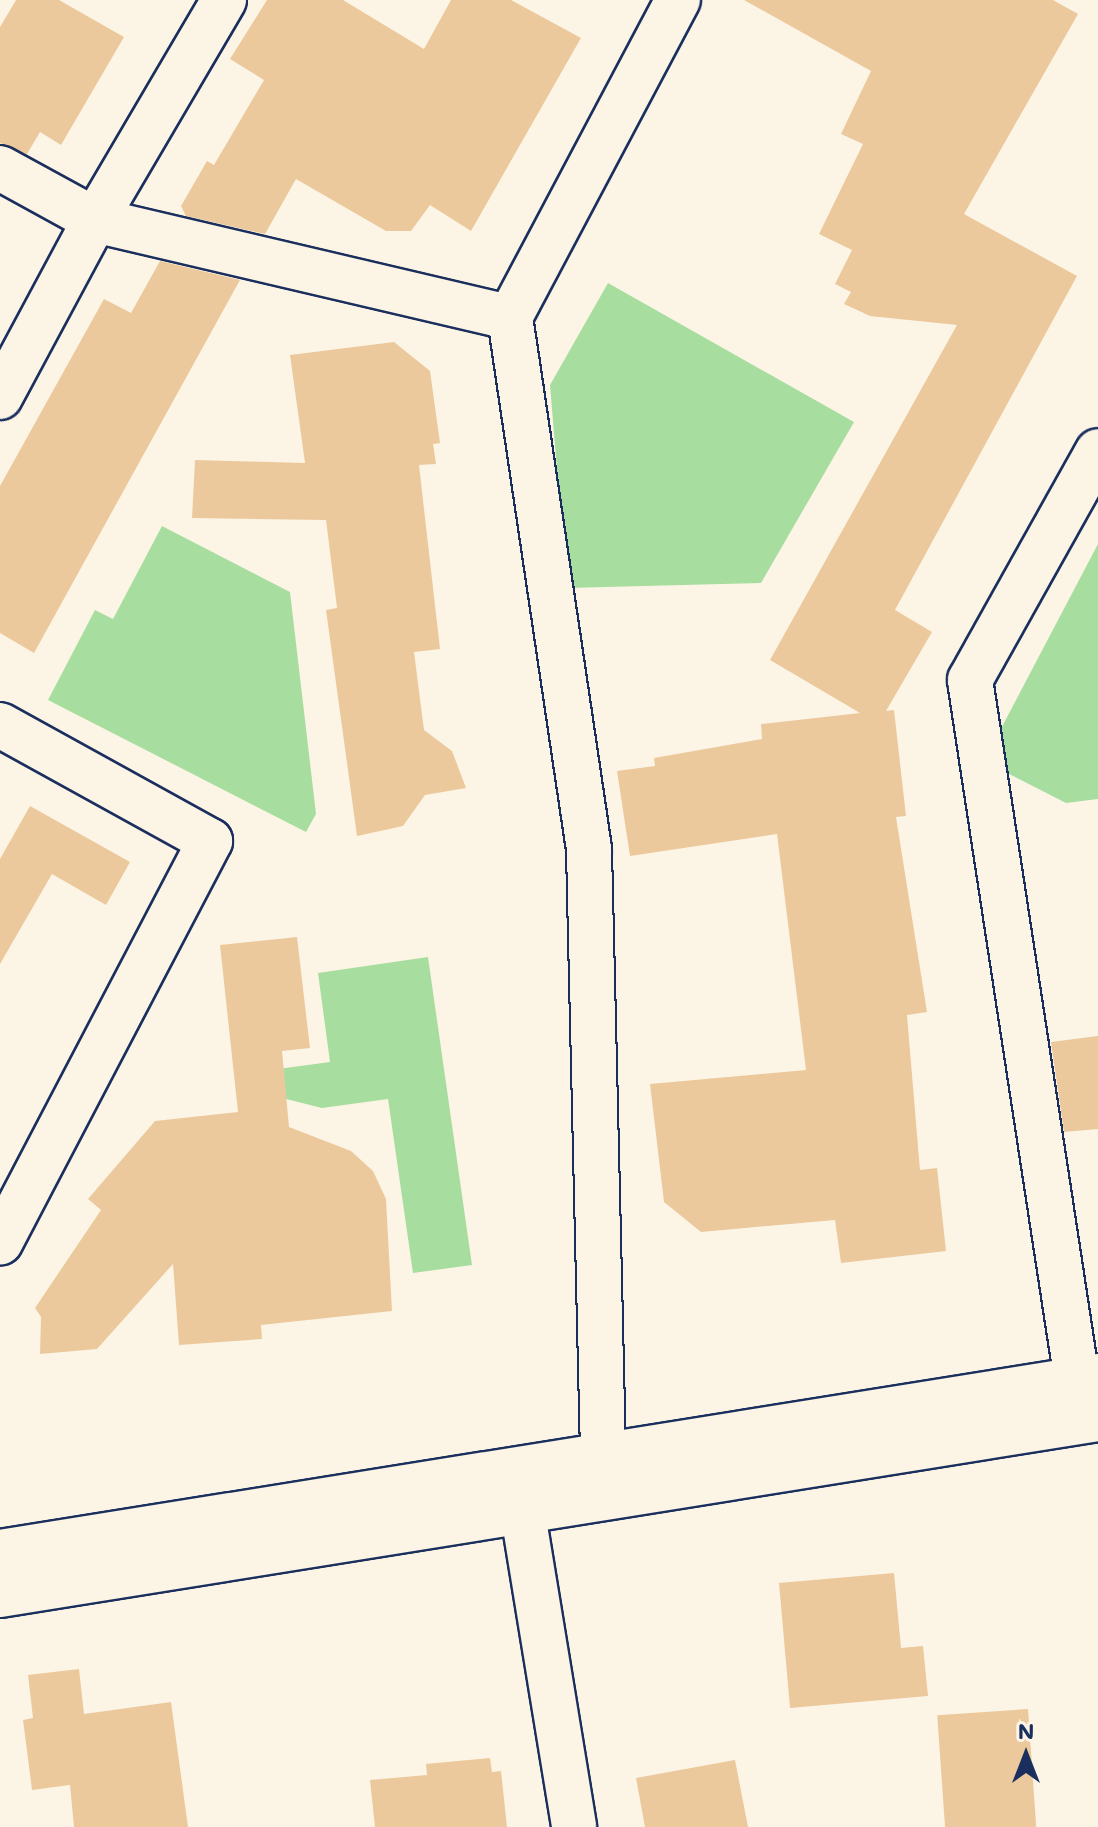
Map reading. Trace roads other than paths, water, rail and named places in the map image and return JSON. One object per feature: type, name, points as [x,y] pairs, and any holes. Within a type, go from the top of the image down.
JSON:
[{"type":"street","points":[[0,397],[95,220],[224,0]]},
{"type":"street","points":[[603,1453],[589,849],[510,317],[678,0]]},
{"type":"street","points":[[0,168],[95,220],[510,317]]},
{"type":"street","points":[[0,1552],[603,1453],[1088,1378],[970,680],[1098,451]]},
{"type":"street","points":[[0,725],[210,841],[0,1242]]},
{"type":"street","points":[[0,1595],[522,1508],[1098,1419]]},
{"type":"street","points":[[522,1508],[574,1827]]}]
